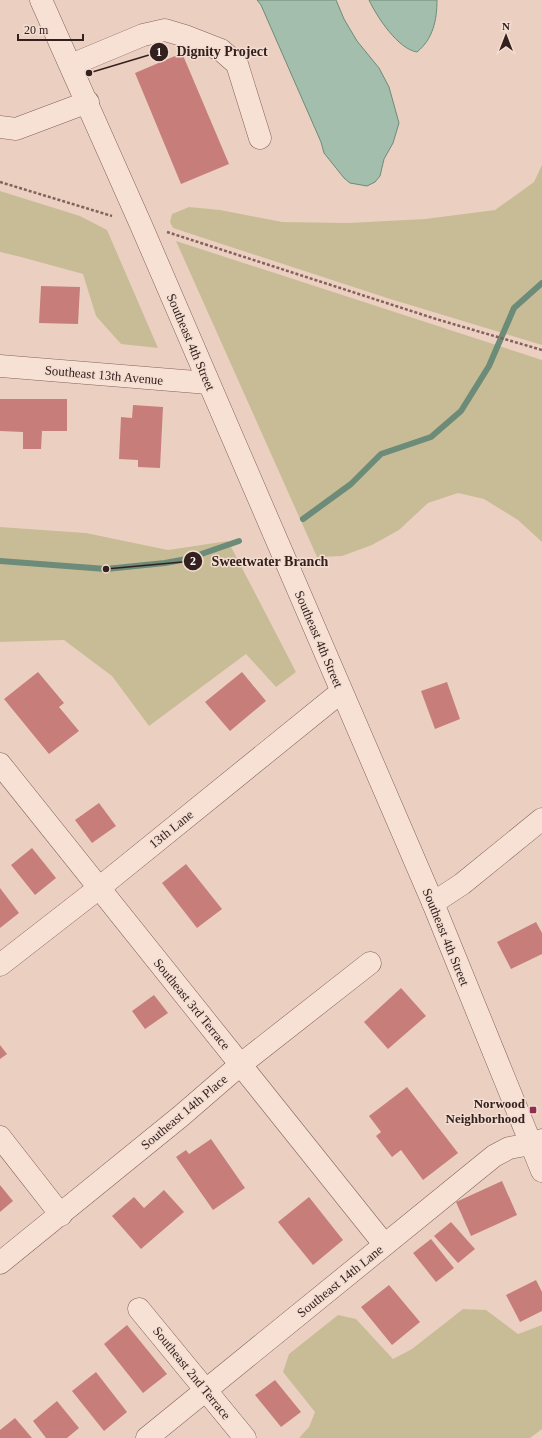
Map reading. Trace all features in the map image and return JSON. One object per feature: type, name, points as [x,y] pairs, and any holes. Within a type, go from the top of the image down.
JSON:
[{"type":"street","name":"Southeast 4th Street","points":[[41,0],[88,102],[536,1142],[542,1171]]},
{"type":"street","points":[[71,65],[143,35],[165,30],[185,36],[221,50],[237,64],[260,138]]},
{"type":"street","points":[[0,127],[16,129],[88,102]]},
{"type":"street","name":"Southeast 13th Avenue","points":[[0,366],[208,383]]},
{"type":"street","name":"13th Lane","points":[[0,965],[99,888],[341,692]]},
{"type":"street","name":"Southeast 3rd Terrace","points":[[0,764],[384,1244]]},
{"type":"street","points":[[433,904],[462,884],[542,819]]},
{"type":"street","name":"Southeast 14th Place","points":[[0,1263],[181,1116],[240,1065],[370,962]]},
{"type":"street","points":[[0,1137],[61,1215]]},
{"type":"street","name":"Southeast 14th Lane","points":[[147,1438],[494,1156],[509,1148],[536,1142]]},
{"type":"street","name":"Southeast 2nd Terrace","points":[[139,1309],[245,1438]]},
{"type":"path","points":[[0,182],[198,241],[436,319],[542,350]]},
{"type":"shaded area","points":[[257,0],[336,0],[344,19],[357,41],[379,68],[389,87],[399,123],[393,143],[384,159],[380,176],[375,182],[367,186],[350,183],[344,178],[324,153],[321,142],[261,5]]},
{"type":"shaded area","points":[[369,0],[437,0],[435,22],[427,41],[417,52],[410,50],[396,39],[389,31],[377,15]]},
{"type":"shaded area","points":[[542,165],[542,345],[387,298],[173,228],[170,222],[172,214],[189,207],[220,210],[282,222],[348,223],[425,219],[495,210],[534,182]]},
{"type":"shaded area","points":[[0,191],[80,216],[107,230],[158,348],[121,344],[96,316],[83,274],[0,252]]},
{"type":"shaded area","points":[[176,241],[542,360],[542,542],[518,520],[484,499],[458,493],[428,503],[399,530],[372,545],[342,556],[317,557]]},
{"type":"shaded area","points":[[0,527],[86,533],[168,550],[228,541],[296,672],[276,687],[246,654],[149,726],[112,676],[64,640],[0,642]]},
{"type":"shaded area","points":[[463,1309],[486,1310],[518,1334],[542,1325],[542,1429],[530,1438],[299,1438],[309,1427],[315,1412],[283,1372],[289,1354],[338,1315],[356,1319],[393,1359],[412,1349]]},
{"type":"building","points":[[182,53],[229,164],[181,184],[135,73]]},
{"type":"building","points":[[41,286],[80,287],[78,324],[39,323]]},
{"type":"building","points":[[0,399],[67,399],[67,431],[42,431],[41,449],[23,449],[23,432],[0,431]]},
{"type":"building","points":[[133,405],[163,407],[160,468],[138,467],[138,460],[119,459],[121,417],[132,418]]},
{"type":"building","points":[[38,672],[64,703],[59,707],[79,731],[49,754],[4,699]]},
{"type":"building","points":[[242,672],[266,701],[230,731],[205,702]]},
{"type":"building","points":[[447,682],[460,719],[435,729],[421,691]]},
{"type":"building","points":[[99,803],[116,826],[92,843],[75,820]]},
{"type":"building","points":[[32,848],[56,878],[35,895],[11,865]]},
{"type":"building","points":[[186,864],[222,909],[197,928],[162,883]]},
{"type":"building","points":[[0,888],[19,913],[0,928]]},
{"type":"building","points":[[536,922],[542,933],[542,954],[511,969],[497,942]]},
{"type":"building","points":[[401,988],[426,1016],[388,1049],[364,1022]]},
{"type":"building","points":[[154,995],[168,1013],[145,1029],[132,1011]]},
{"type":"building","points":[[0,1045],[7,1054],[0,1059]]},
{"type":"building","points":[[407,1087],[458,1153],[423,1180],[401,1150],[392,1157],[376,1136],[381,1132],[369,1116]]},
{"type":"building","points":[[211,1139],[245,1188],[213,1210],[176,1157],[186,1150],[189,1154]]},
{"type":"building","points":[[502,1181],[517,1215],[471,1236],[456,1202]]},
{"type":"building","points":[[0,1185],[13,1201],[0,1212]]},
{"type":"building","points":[[164,1190],[184,1212],[141,1249],[112,1216],[134,1197],[144,1208]]},
{"type":"building","points":[[309,1197],[343,1240],[313,1265],[278,1222]]},
{"type":"building","points":[[451,1222],[475,1249],[458,1263],[434,1236]]},
{"type":"building","points":[[431,1239],[454,1268],[436,1282],[413,1253]]},
{"type":"building","points":[[536,1280],[542,1292],[542,1311],[520,1322],[506,1295]]},
{"type":"building","points":[[389,1285],[420,1322],[392,1345],[361,1307]]},
{"type":"building","points":[[127,1325],[167,1374],[143,1393],[104,1344]]},
{"type":"building","points":[[96,1372],[127,1412],[104,1431],[72,1391]]},
{"type":"building","points":[[275,1380],[301,1412],[281,1427],[255,1395]]},
{"type":"building","points":[[57,1401],[79,1428],[67,1438],[46,1438],[33,1421]]},
{"type":"building","points":[[15,1418],[32,1438],[0,1438],[0,1430]]},
{"type":"waterway","points":[[303,519],[351,484],[381,454],[431,437],[461,411],[489,366],[514,308],[542,283]]},
{"type":"waterway","points":[[0,561],[106,569],[165,563],[187,559],[239,541]]},
{"type":"place","name":"Dignity Project","points":[[89,73]]},
{"type":"place","name":"Sweetwater Branch","points":[[106,569]]},
{"type":"place","name":"Norwood Neighborhood","points":[[533,1110]]}]
